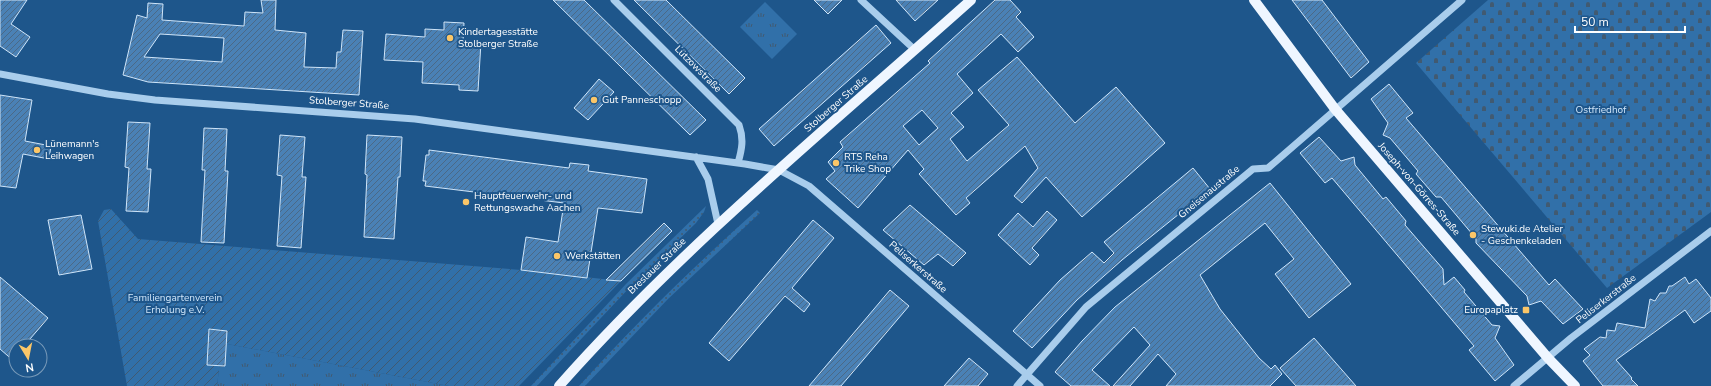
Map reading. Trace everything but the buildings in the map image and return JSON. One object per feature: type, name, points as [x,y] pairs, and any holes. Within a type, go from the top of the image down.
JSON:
[{"type":"main road","name":"Stolberger Straße","points":[[779,170],[971,0]]},
{"type":"main road","name":"Joseph-von-Görres-Straße","points":[[1254,0],[1335,109],[1548,358],[1575,386]]},
{"type":"main road","name":"Breslauer Straße","points":[[559,386],[644,295],[718,224],[779,170]]},
{"type":"street","name":"Lützowstraße","points":[[614,0],[738,125],[742,135],[742,146],[738,163]]},
{"type":"street","points":[[861,0],[915,50]]},
{"type":"street","name":"Gneisenaustraße","points":[[1017,386],[1086,307],[1253,169],[1268,168],[1462,0]]},
{"type":"street","name":"Stolberger Straße","points":[[0,74],[108,94],[155,100],[415,119],[738,163],[779,170]]},
{"type":"street","points":[[696,158],[708,179],[718,224]]},
{"type":"street","name":"Peliserkerstraße","points":[[779,170],[809,186],[1040,386]]},
{"type":"street","name":"Peliserkerstraße","points":[[1514,386],[1571,338],[1711,231]]},
{"type":"green space","name":"Ostfriedhof","points":[[1488,0],[1711,0],[1711,212],[1607,288],[1416,63]]},
{"type":"green space","points":[[765,2],[797,34],[772,59],[740,27]]},
{"type":"green space","points":[[706,206],[704,212],[696,223],[631,286],[537,386],[531,386],[626,284]]},
{"type":"green space","name":"Familiengartenverein Erholung e.V.","points":[[111,209],[138,239],[521,270],[621,281],[519,386],[449,386],[222,343],[217,386],[127,386],[98,221],[104,210]]},
{"type":"green space","points":[[757,210],[760,213],[668,299],[585,386],[579,386],[665,296],[710,252]]},
{"type":"green space","points":[[222,343],[449,386],[217,386]]},
{"type":"place","name":"Kindertagesstätte Stolberger Straße","points":[[450,38]]},
{"type":"place","name":"Gut Panneschopp","points":[[594,100]]},
{"type":"place","name":"Lünemann's Leihwagen","points":[[37,150]]},
{"type":"place","name":"RTS Reha Trike Shop","points":[[836,163]]},
{"type":"place","name":"Hauptfeuerwehr- und Rettungswache Aachen","points":[[466,202]]},
{"type":"place","name":"Stewuki.de Atelier - Geschenkeladen","points":[[1473,235]]},
{"type":"place","name":"Werkstätten","points":[[557,256]]},
{"type":"place","name":"Europaplatz","points":[[1526,310]]}]
